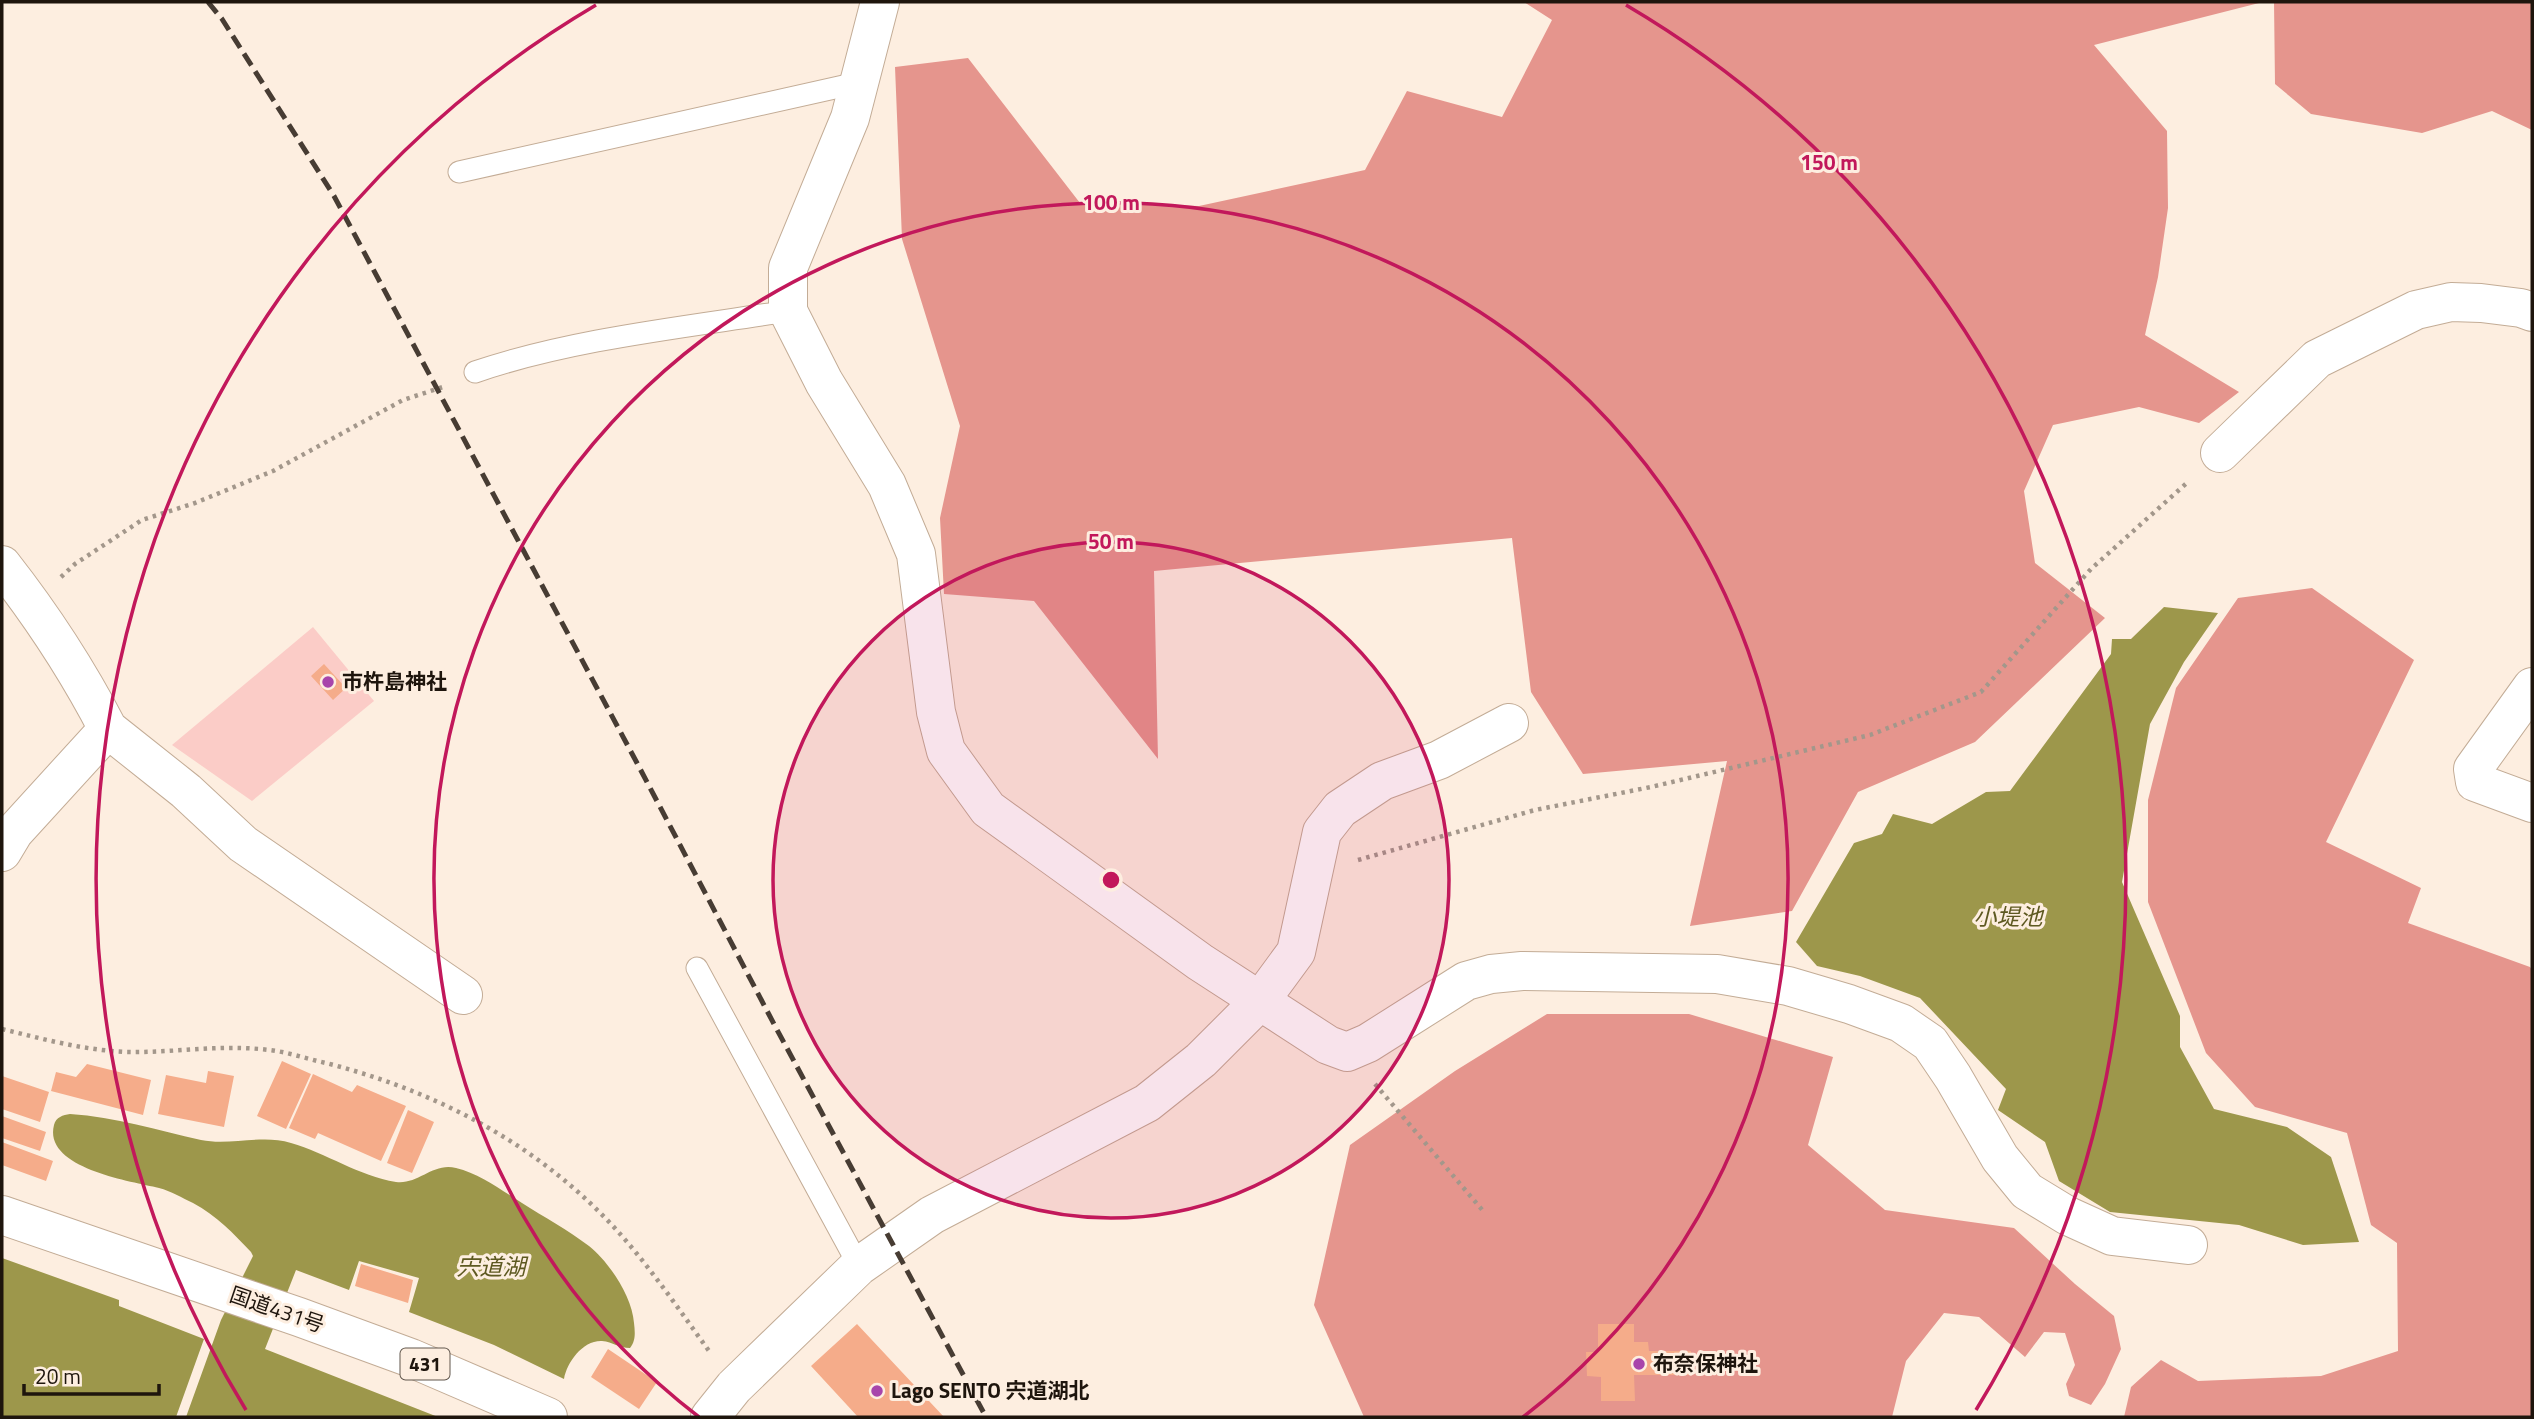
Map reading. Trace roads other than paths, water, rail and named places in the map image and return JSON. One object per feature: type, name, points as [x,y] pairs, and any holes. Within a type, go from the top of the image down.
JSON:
[{"type":"main road","points":[[880,2],[850,118],[788,268],[788,311],[824,382],[887,485],[916,554],[923,630],[936,712],[946,751],[988,809],[1099,891],[1260,1001],[1328,1045],[1347,1052],[1368,1043],[1466,981],[1491,974],[1522,971],[1717,974],[1788,986],[1849,1004],[1901,1023],[1930,1043],[2000,1158],[2027,1191],[2068,1216],[2112,1236],[2188,1245]]},
{"type":"main road","points":[[2220,453],[2317,359],[2416,310],[2451,302],[2521,308],[2532,312]]},
{"type":"main road","points":[[2,565],[33,605],[89,691],[108,729],[186,791],[243,845],[463,995]]},
{"type":"main road","points":[[2532,687],[2473,769],[2475,782],[2532,803]]},
{"type":"main road","points":[[710,1417],[734,1387],[859,1266],[932,1215],[1147,1103],[1200,1060],[1260,1001],[1296,952],[1322,832],[1340,809],[1382,781],[1439,760],[1509,723]]},
{"type":"main road","points":[[2,852],[14,832],[108,729]]},
{"type":"main road","name":"国道431号","points":[[2,1215],[411,1358],[548,1417]]},
{"type":"lane","points":[[459,172],[857,83]]},
{"type":"lane","points":[[475,372],[526,357],[788,311]]},
{"type":"lane","points":[[697,968],[859,1266]]},
{"type":"water","name":"小堤池","points":[[2164,607],[2218,613],[2184,662],[2150,724],[2122,882],[2180,1016],[2180,1047],[2214,1109],[2287,1127],[2331,1157],[2359,1242],[2303,1245],[2239,1225],[2110,1212],[2059,1181],[2045,1142],[1998,1110],[2006,1089],[1920,998],[1860,976],[1817,966],[1796,942],[1854,843],[1882,834],[1893,814],[1932,824],[1986,792],[2010,791],[2111,654],[2112,639],[2131,639]]},
{"type":"water","name":"宍道湖","points":[[70,1114],[120,1121],[201,1140],[269,1140],[291,1143],[369,1175],[396,1182],[411,1180],[448,1167],[473,1174],[564,1229],[597,1253],[612,1270],[629,1302],[635,1333],[633,1342],[630,1348],[602,1341],[588,1344],[572,1359],[564,1379],[494,1345],[409,1312],[419,1278],[359,1261],[349,1290],[296,1270],[265,1349],[438,1417],[186,1417],[221,1320],[253,1256],[224,1225],[193,1203],[163,1189],[110,1176],[74,1162],[62,1152],[54,1140],[55,1122],[58,1118]]},
{"type":"water","points":[[2,1258],[119,1300],[119,1306],[204,1339],[176,1417],[2,1417]]},
{"type":"railway","points":[[208,2],[222,19],[334,196],[986,1417]]},
{"type":"place","name":"市杵島神社","points":[[328,682]]},
{"type":"place","name":"布奈保神社","points":[[1639,1364]]},
{"type":"place","name":"Lago SENTO 宍道湖北","points":[[877,1391]]}]
